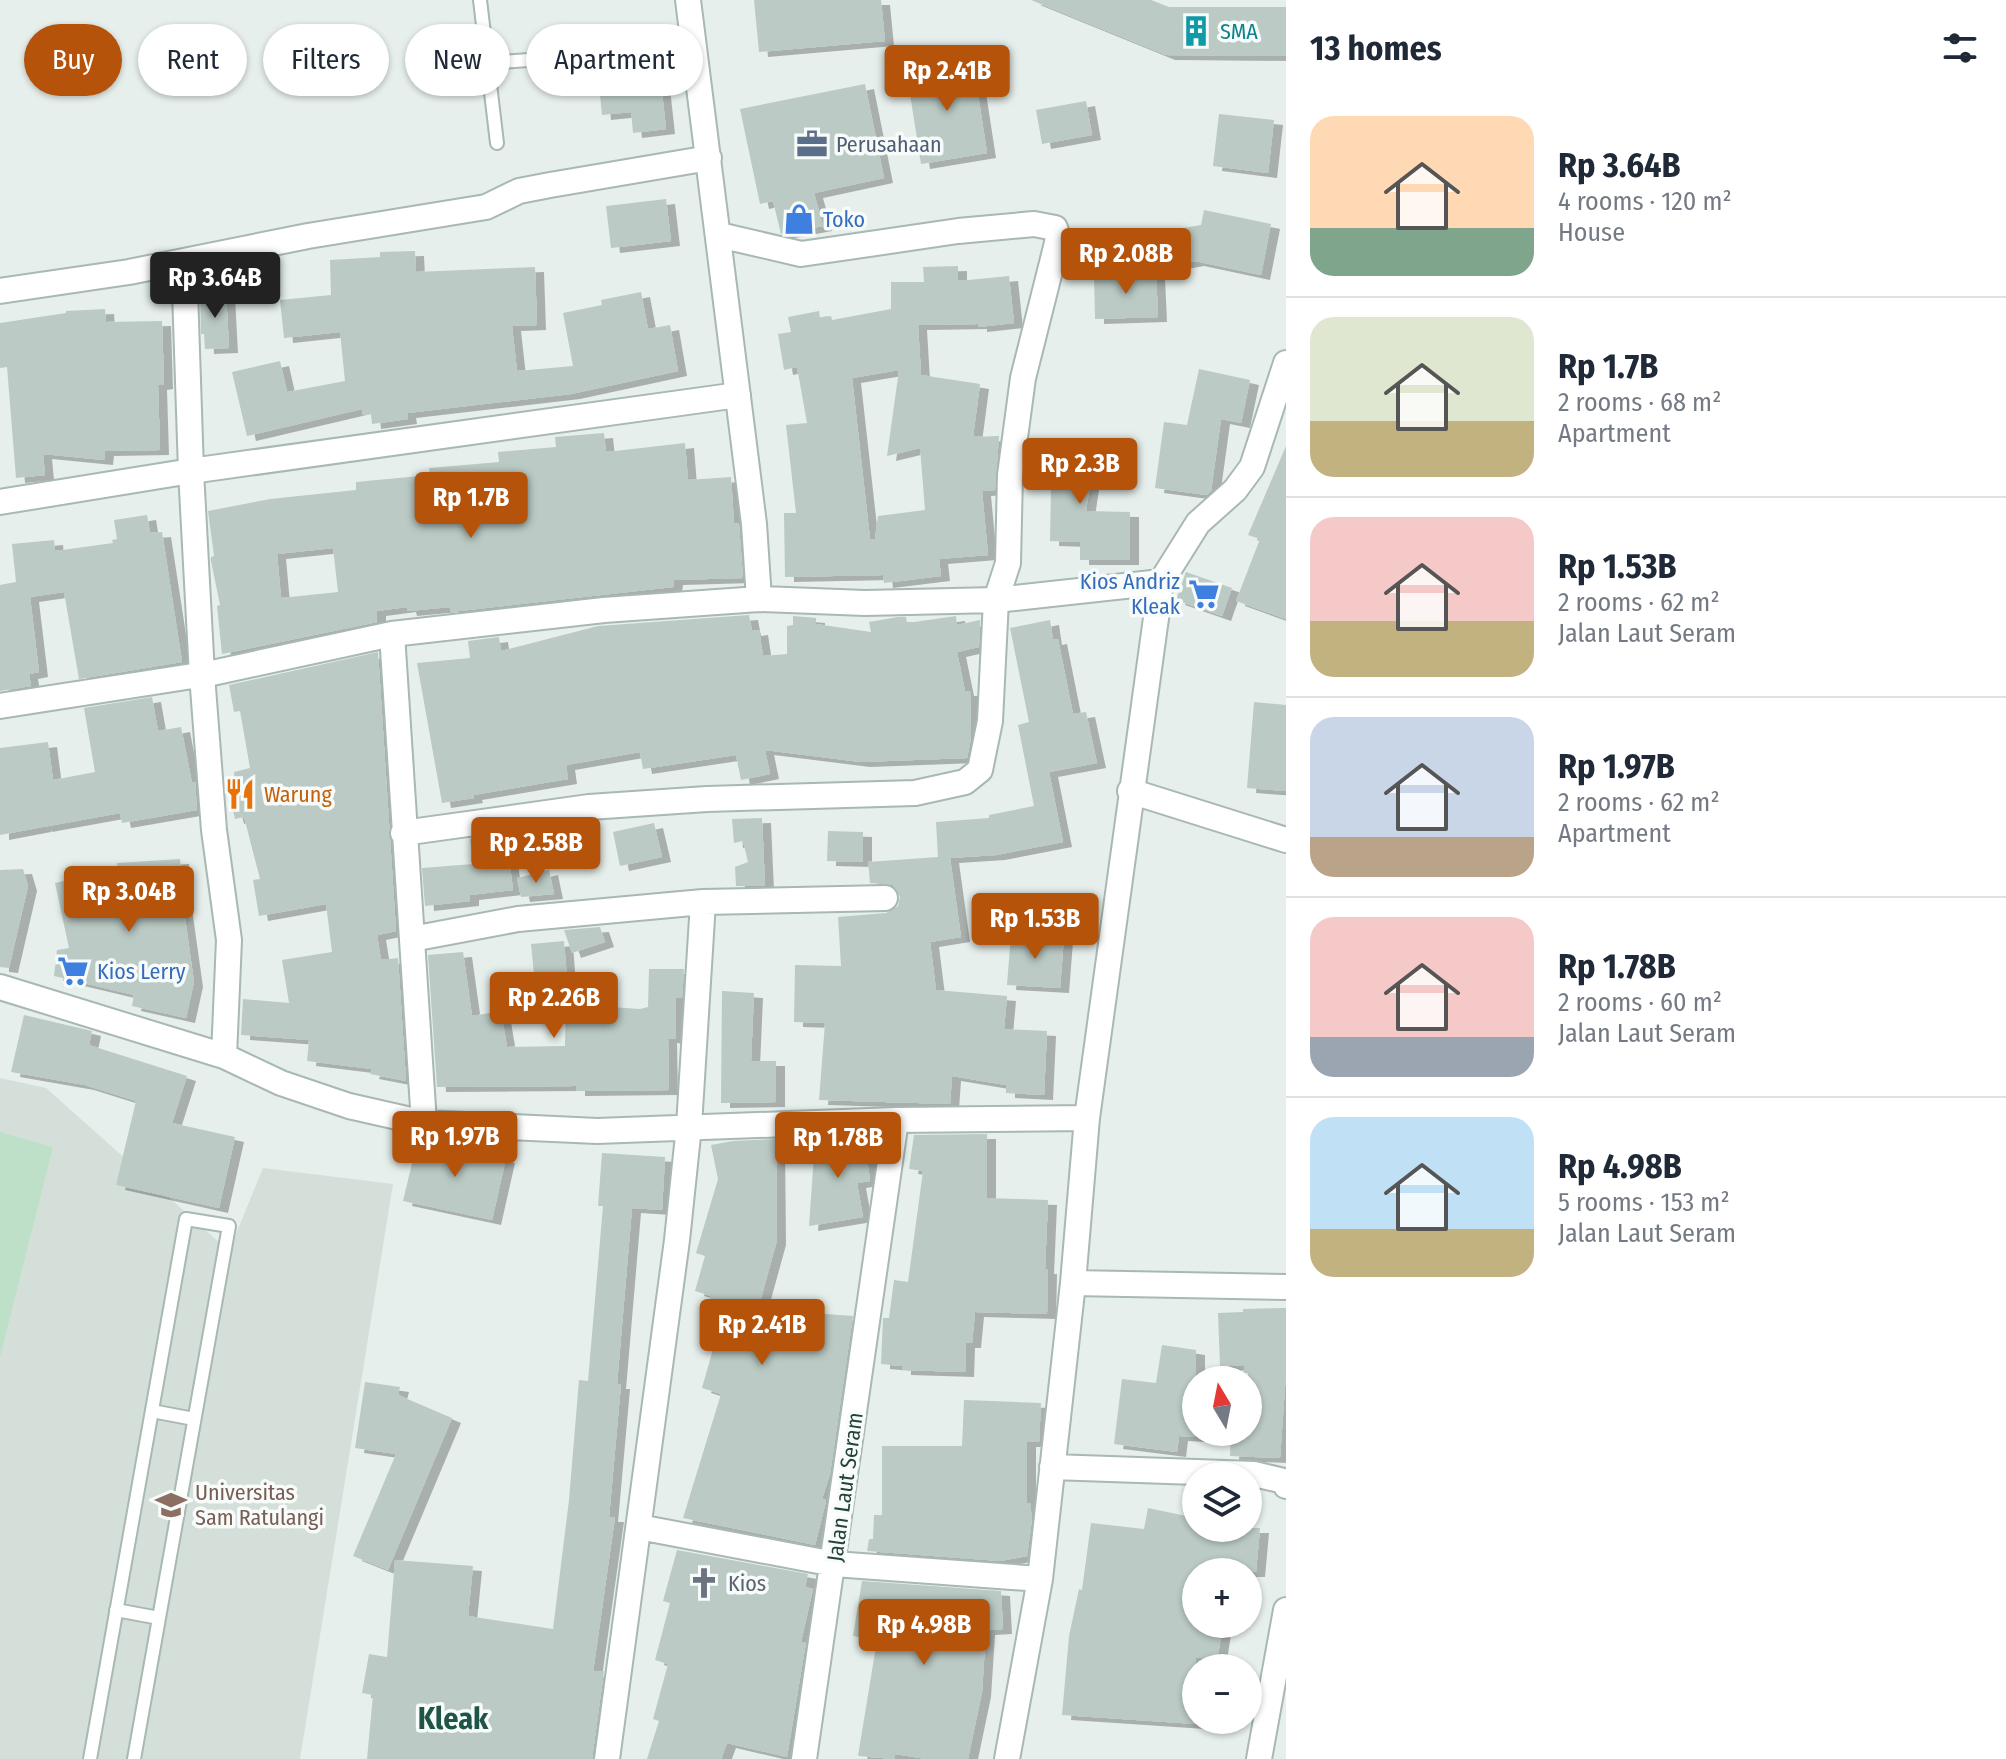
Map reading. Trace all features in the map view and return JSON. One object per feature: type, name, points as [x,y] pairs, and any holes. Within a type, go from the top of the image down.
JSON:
[{"type":"street","points":[[688,0],[691,24]]},
{"type":"street","points":[[701,96],[754,524],[759,599]]},
{"type":"street","points":[[0,291],[129,272],[308,236],[486,207],[519,191],[709,158]]},
{"type":"street","points":[[403,833],[589,807],[707,799],[915,793],[965,782],[980,770],[990,721],[996,600],[1008,563],[1010,475],[1023,378],[1056,247],[1058,237],[1055,228],[1034,224],[958,231],[801,254],[719,235]]},
{"type":"street","points":[[184,261],[202,675],[214,830],[229,940],[224,1056]]},
{"type":"street","points":[[1007,1759],[1040,1579],[1073,1283],[1087,1118],[1161,582],[1198,523],[1235,490],[1276,433],[1286,363]]},
{"type":"street","points":[[0,502],[191,471],[738,395]]},
{"type":"street","points":[[0,706],[202,675],[392,634],[604,610],[759,599],[865,603],[996,600],[1161,582]]},
{"type":"street","points":[[392,634],[424,1123]]},
{"type":"street","points":[[1130,791],[1286,840]]},
{"type":"street","points":[[412,939],[518,919],[703,902],[885,898]]},
{"type":"street","points":[[607,1759],[677,1240],[689,1126],[703,902]]},
{"type":"street","points":[[0,987],[224,1056],[281,1083],[322,1097],[424,1123],[597,1131],[896,1120],[1087,1118]]},
{"type":"street","name":"Jalan Laut Seram","points":[[804,1759],[896,1120]]},
{"type":"street","points":[[1073,1283],[1286,1287]]},
{"type":"street","points":[[1052,1467],[1254,1474],[1284,1481],[1286,1486]]},
{"type":"street","points":[[639,1527],[834,1564],[1040,1579]]},
{"type":"street","points":[[1259,1759],[1286,1610]]},
{"type":"lane","points":[[480,0],[483,24]]},
{"type":"lane","points":[[492,96],[497,143]]},
{"type":"lane","points":[[90,1759],[186,1219],[229,1226],[134,1759]]},
{"type":"lane","points":[[152,1411],[194,1419]]},
{"type":"lane","points":[[116,1610],[159,1618]]},
{"type":"shaded area","name":"Universitas Sam Ratulangi","points":[[0,1078],[46,1088],[229,1251],[263,1168],[393,1184],[300,1759],[0,1759]]},
{"type":"green space","points":[[0,1132],[53,1147],[0,1357]]},
{"type":"building","points":[[754,0],[881,0],[885,41],[759,52]]},
{"type":"building","name":"SMA","points":[[1031,0],[1151,0],[1169,7],[1286,7],[1286,56],[1166,55]]},
{"type":"building","name":"Perusahaan","points":[[973,62],[987,153],[921,164],[907,75]]},
{"type":"building","name":"Perusahaan","points":[[865,84],[884,178],[814,193],[823,226],[781,234],[773,201],[760,204],[740,109]]},
{"type":"building","points":[[600,96],[662,96],[666,129],[633,133],[631,112],[602,115]]},
{"type":"building","points":[[1086,101],[1092,135],[1042,144],[1036,110]]},
{"type":"building","points":[[1219,114],[1274,120],[1268,173],[1213,166]]},
{"type":"building","points":[[666,199],[671,241],[611,248],[606,206]]},
{"type":"building","points":[[1204,210],[1271,224],[1261,275],[1195,261],[1167,266],[1161,232],[1201,225]]},
{"type":"building","points":[[415,251],[416,272],[535,267],[537,325],[512,326],[517,371],[573,366],[563,313],[602,305],[601,300],[641,292],[648,329],[670,325],[678,371],[571,394],[407,413],[408,419],[372,424],[371,414],[363,415],[362,409],[247,436],[232,372],[280,361],[287,392],[345,381],[340,332],[284,338],[280,300],[331,295],[330,260],[380,257],[380,252]]},
{"type":"building","points":[[958,266],[958,281],[1009,276],[1014,323],[978,327],[978,324],[918,325],[921,375],[980,384],[973,437],[999,436],[995,490],[982,491],[988,555],[939,559],[941,576],[884,583],[883,575],[785,577],[784,513],[796,513],[786,425],[807,423],[797,367],[784,370],[778,334],[791,332],[788,317],[819,311],[820,318],[831,316],[832,320],[891,309],[891,282],[924,282],[923,267]],"holes":[[[899,370],[887,456],[920,448],[925,510],[878,516],[875,539],[870,539],[852,378]]]},
{"type":"building","points":[[1156,273],[1158,317],[1095,319],[1094,275]]},
{"type":"building","points":[[226,292],[229,348],[205,349],[204,334],[201,334],[200,294]]},
{"type":"building","points":[[105,309],[106,322],[162,321],[164,384],[158,385],[160,450],[105,451],[104,460],[43,454],[45,475],[16,478],[7,367],[0,368],[0,323],[66,311]]},
{"type":"building","points":[[1199,369],[1250,380],[1241,423],[1221,419],[1211,491],[1207,495],[1155,488],[1164,422],[1187,425]]},
{"type":"building","points":[[604,433],[606,452],[685,443],[688,480],[731,477],[734,523],[739,523],[743,578],[674,580],[673,587],[450,612],[450,607],[377,611],[377,622],[222,654],[217,606],[220,605],[211,561],[214,556],[208,511],[270,499],[356,490],[356,482],[430,475],[429,468],[499,462],[498,452],[556,447],[555,437]],"holes":[[[333,548],[338,592],[281,598],[277,554]]]},
{"type":"building","points":[[1039,445],[1095,453],[1086,511],[1130,512],[1130,560],[1080,560],[1080,542],[1050,541],[1051,486],[1033,483]]},
{"type":"building","points":[[1286,446],[1286,619],[1236,601],[1260,539],[1248,535]]},
{"type":"building","points":[[147,515],[150,533],[162,532],[182,662],[79,679],[64,592],[30,597],[39,672],[29,674],[31,686],[0,691],[0,585],[16,582],[12,544],[54,540],[55,551],[113,543],[112,540],[117,539],[114,520]]},
{"type":"building","name":"Kios Andriz Kleak","points":[[1186,572],[1232,588],[1222,616],[1176,600]]},
{"type":"building","points":[[749,615],[752,631],[759,630],[763,656],[787,654],[787,626],[793,625],[793,616],[816,618],[816,624],[871,632],[869,622],[898,617],[906,617],[907,623],[956,616],[957,625],[980,620],[979,647],[957,652],[965,691],[970,691],[971,738],[967,758],[861,762],[765,750],[770,774],[741,780],[736,755],[643,769],[640,752],[566,765],[568,779],[442,803],[417,663],[470,658],[468,641],[499,637],[501,651],[598,626]]},
{"type":"building","points":[[1050,620],[1053,640],[1058,639],[1073,714],[1086,712],[1097,763],[1049,772],[1063,842],[996,855],[950,858],[961,937],[930,942],[936,990],[1007,996],[1004,1029],[1047,1031],[1044,1095],[1006,1093],[1006,1085],[952,1076],[950,1104],[819,1100],[825,1023],[794,1022],[795,965],[841,966],[838,917],[886,913],[898,906],[900,897],[893,885],[870,883],[868,862],[938,857],[936,822],[989,818],[989,815],[1034,806],[1018,725],[1029,722],[1010,628]]},
{"type":"building","points":[[378,652],[396,931],[377,935],[381,960],[398,958],[406,1081],[370,1074],[372,1069],[307,1061],[309,1040],[241,1035],[243,999],[289,1003],[282,960],[332,952],[326,904],[259,916],[253,880],[260,879],[244,817],[235,819],[227,786],[235,785],[234,772],[250,768],[240,711],[234,712],[229,685]]},
{"type":"building","points":[[152,697],[158,731],[181,727],[192,783],[195,782],[197,810],[122,823],[120,813],[0,835],[0,748],[48,742],[53,780],[95,772],[84,708]]},
{"type":"building","points":[[1254,702],[1286,705],[1286,791],[1247,788]]},
{"type":"building","points":[[762,818],[765,886],[736,886],[735,867],[748,862],[743,841],[734,843],[732,819]]},
{"type":"building","points":[[654,823],[662,857],[620,866],[613,832]]},
{"type":"building","points":[[828,831],[863,832],[863,862],[827,861]]},
{"type":"building","points":[[506,834],[513,890],[470,895],[470,901],[425,906],[422,868],[473,864],[470,839]]},
{"type":"building","points":[[180,859],[194,982],[186,1018],[132,1006],[134,995],[54,976],[57,950],[69,948],[55,883],[118,869],[117,863]]},
{"type":"building","points":[[23,869],[28,886],[9,968],[0,967],[0,870]]},
{"type":"building","points":[[549,870],[554,894],[521,897],[517,878]]},
{"type":"building","points":[[600,927],[605,942],[572,953],[564,930]]},
{"type":"building","points":[[1011,933],[1064,937],[1060,988],[1007,985]]},
{"type":"building","points":[[564,941],[568,991],[536,994],[531,944]]},
{"type":"building","points":[[463,952],[472,1016],[501,1011],[507,1047],[565,1046],[566,1004],[648,1007],[649,969],[684,969],[682,998],[676,998],[676,1039],[668,1038],[669,1090],[576,1091],[576,1086],[437,1087],[428,955]]},
{"type":"building","points":[[722,991],[754,993],[751,1061],[776,1061],[776,1102],[721,1103]]},
{"type":"building","points":[[24,1015],[92,1031],[89,1045],[187,1076],[172,1123],[235,1137],[219,1208],[116,1185],[136,1101],[85,1085],[11,1072]]},
{"type":"building","points":[[987,1134],[987,1198],[1048,1200],[1047,1314],[975,1312],[972,1343],[966,1343],[965,1372],[902,1370],[902,1366],[881,1364],[883,1318],[889,1318],[894,1280],[908,1282],[923,1171],[909,1169],[914,1135]]},
{"type":"building","points":[[864,1136],[870,1181],[857,1183],[863,1217],[809,1226],[815,1141]]},
{"type":"building","points":[[418,1138],[506,1158],[492,1220],[403,1201]]},
{"type":"building","points":[[776,1139],[777,1240],[758,1309],[853,1316],[830,1474],[822,1499],[826,1500],[815,1545],[683,1518],[721,1394],[702,1388],[715,1342],[700,1337],[711,1296],[695,1291],[705,1256],[696,1253],[718,1179],[711,1145]]},
{"type":"building","points":[[602,1153],[665,1157],[662,1210],[632,1208],[609,1517],[615,1517],[593,1672],[604,1671],[592,1759],[367,1759],[373,1695],[362,1693],[369,1654],[387,1657],[395,1560],[473,1566],[468,1616],[553,1629],[569,1500],[579,1380],[588,1381],[603,1206],[598,1206]]},
{"type":"building","points":[[1286,1308],[1286,1373],[1280,1458],[1230,1456],[1230,1446],[1262,1446],[1262,1366],[1220,1366],[1218,1313],[1243,1312],[1243,1309]]},
{"type":"building","points":[[1162,1345],[1196,1350],[1196,1366],[1182,1366],[1182,1436],[1179,1436],[1177,1452],[1114,1444],[1122,1379],[1156,1383]]},
{"type":"building","points":[[365,1382],[400,1387],[398,1395],[452,1418],[388,1570],[353,1556],[396,1454],[355,1448]]},
{"type":"building","points":[[964,1400],[1041,1403],[1039,1442],[1027,1442],[1027,1504],[1030,1503],[1032,1519],[1027,1556],[1000,1561],[867,1551],[869,1539],[873,1539],[874,1515],[882,1515],[882,1446],[962,1446]]},
{"type":"building","points":[[1148,1508],[1182,1515],[1182,1542],[1259,1542],[1257,1558],[1182,1558],[1182,1638],[1221,1638],[1218,1654],[1182,1654],[1182,1723],[1062,1715],[1069,1636],[1079,1589],[1082,1590],[1091,1523],[1144,1529]]},
{"type":"building","points":[[677,1550],[808,1574],[805,1587],[813,1589],[801,1642],[806,1642],[787,1757],[727,1743],[721,1759],[647,1759],[659,1721],[653,1719],[668,1664],[655,1660],[670,1603],[663,1601]]},
{"type":"building","points":[[862,1581],[1001,1591],[1003,1629],[986,1630],[982,1692],[968,1759],[927,1759],[895,1754],[894,1759],[858,1756],[877,1640],[853,1636]]},
{"type":"place","name":"SMA","points":[[1196,31]]},
{"type":"place","name":"Perusahaan","points":[[812,144]]},
{"type":"place","name":"Toko","points":[[799,219]]},
{"type":"place","name":"Kios Andriz Kleak","points":[[1204,594]]},
{"type":"place","name":"Warung","points":[[240,794]]},
{"type":"place","name":"Kios Lerry","points":[[73,971]]},
{"type":"place","name":"Universitas Sam Ratulangi","points":[[171,1505]]},
{"type":"place","name":"Kios","points":[[704,1583]]},
{"type":"district","name":"Kleak","points":[[453,1719]]}]
